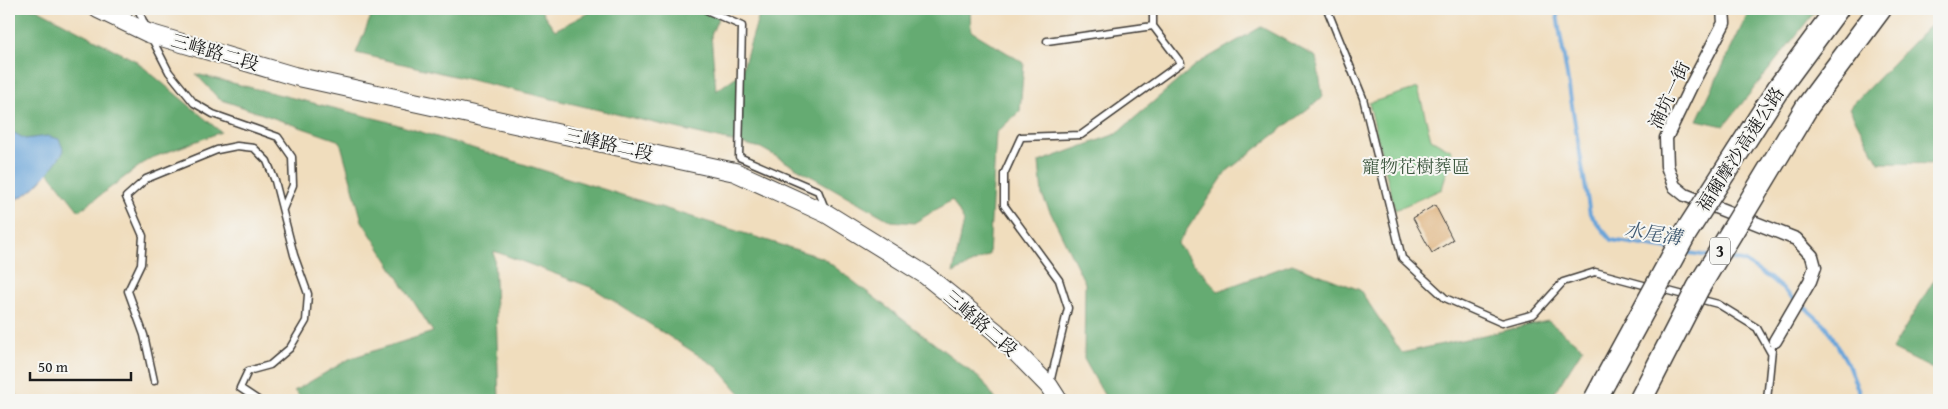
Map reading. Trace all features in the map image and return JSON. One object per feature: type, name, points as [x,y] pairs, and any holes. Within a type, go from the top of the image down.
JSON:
[{"type":"highway","name":"福爾摩沙高速公路","points":[[1600,390],[1686,234],[1778,89],[1837,9]]},
{"type":"highway","name":"福爾摩沙高速公路","points":[[1640,400],[1698,288],[1807,107],[1880,9]]},
{"type":"street","name":"三峰路二段","points":[[98,9],[148,33],[294,76],[735,172],[827,214],[924,274],[996,332],[1054,393]]},
{"type":"street","name":"湳坑一街","points":[[1723,9],[1724,23],[1666,138],[1668,166],[1674,186],[1685,195],[1796,239],[1812,256],[1815,267],[1810,281],[1773,347]]},
{"type":"lane","points":[[138,9],[148,33],[169,72],[194,102],[213,114],[278,137],[292,157],[293,185],[283,209]]},
{"type":"lane","points":[[704,9],[742,26],[739,157],[818,191],[827,214]]},
{"type":"lane","points":[[1054,393],[1068,308],[1059,280],[1004,205],[1004,174],[1020,138],[1081,135],[1181,63],[1154,26],[1153,9]]},
{"type":"lane","points":[[1327,9],[1363,98],[1402,258],[1445,298],[1502,323],[1534,314],[1563,282],[1594,272],[1718,304],[1757,328],[1773,347],[1767,400]]},
{"type":"lane","points":[[1047,41],[1154,26]]},
{"type":"lane","points":[[154,381],[144,335],[128,291],[141,264],[143,236],[126,197],[146,179],[208,153],[236,146],[254,148],[268,161],[283,209],[294,255],[308,294],[306,321],[290,348],[270,365],[248,371],[240,388],[258,400]]},
{"type":"green space","points":[[9,9],[37,9],[136,61],[221,132],[149,159],[79,211],[29,148],[9,138]]},
{"type":"green space","points":[[374,9],[540,9],[555,30],[596,9],[722,9],[711,35],[716,91],[741,73],[761,9],[808,9],[810,15],[819,9],[970,9],[971,31],[1024,63],[1020,111],[996,133],[989,255],[953,273],[964,221],[952,200],[914,223],[891,221],[761,148],[356,53]]},
{"type":"green space","points":[[1750,9],[1817,9],[1724,126],[1697,120]]},
{"type":"green space","points":[[1939,16],[1939,164],[1879,163],[1849,108]]},
{"type":"green space","points":[[1261,27],[1316,57],[1323,97],[1227,171],[1177,244],[1218,291],[1292,264],[1360,290],[1402,353],[1548,321],[1583,348],[1550,400],[1107,400],[1084,359],[1085,283],[1042,195],[1039,162],[1116,134],[1197,64]]},
{"type":"green space","points":[[196,74],[386,121],[823,258],[983,381],[996,400],[746,400],[717,367],[593,288],[494,251],[499,400],[304,400],[294,391],[351,358],[433,332],[362,221],[340,141],[219,99]]},
{"type":"green space","name":"寵物花樹葬區","points":[[1418,88],[1431,139],[1452,151],[1442,189],[1395,210],[1369,103]]},
{"type":"green space","points":[[1939,272],[1939,372],[1892,349]]},
{"type":"green space","points":[[9,384],[20,400],[9,400]]},
{"type":"water","points":[[9,130],[25,139],[47,136],[59,139],[64,151],[34,188],[26,194],[9,201]]},
{"type":"building","points":[[1435,205],[1453,240],[1432,253],[1413,218]]},
{"type":"waterway","name":"水尾溝","points":[[1556,9],[1590,214],[1611,240],[1669,249]]},
{"type":"waterway","name":"水尾溝","points":[[1683,252],[1708,256]]},
{"type":"waterway","name":"水尾溝","points":[[1725,258],[1743,261],[1771,279],[1795,300]]},
{"type":"waterway","name":"水尾溝","points":[[1801,304],[1827,327],[1848,364],[1862,400]]}]
